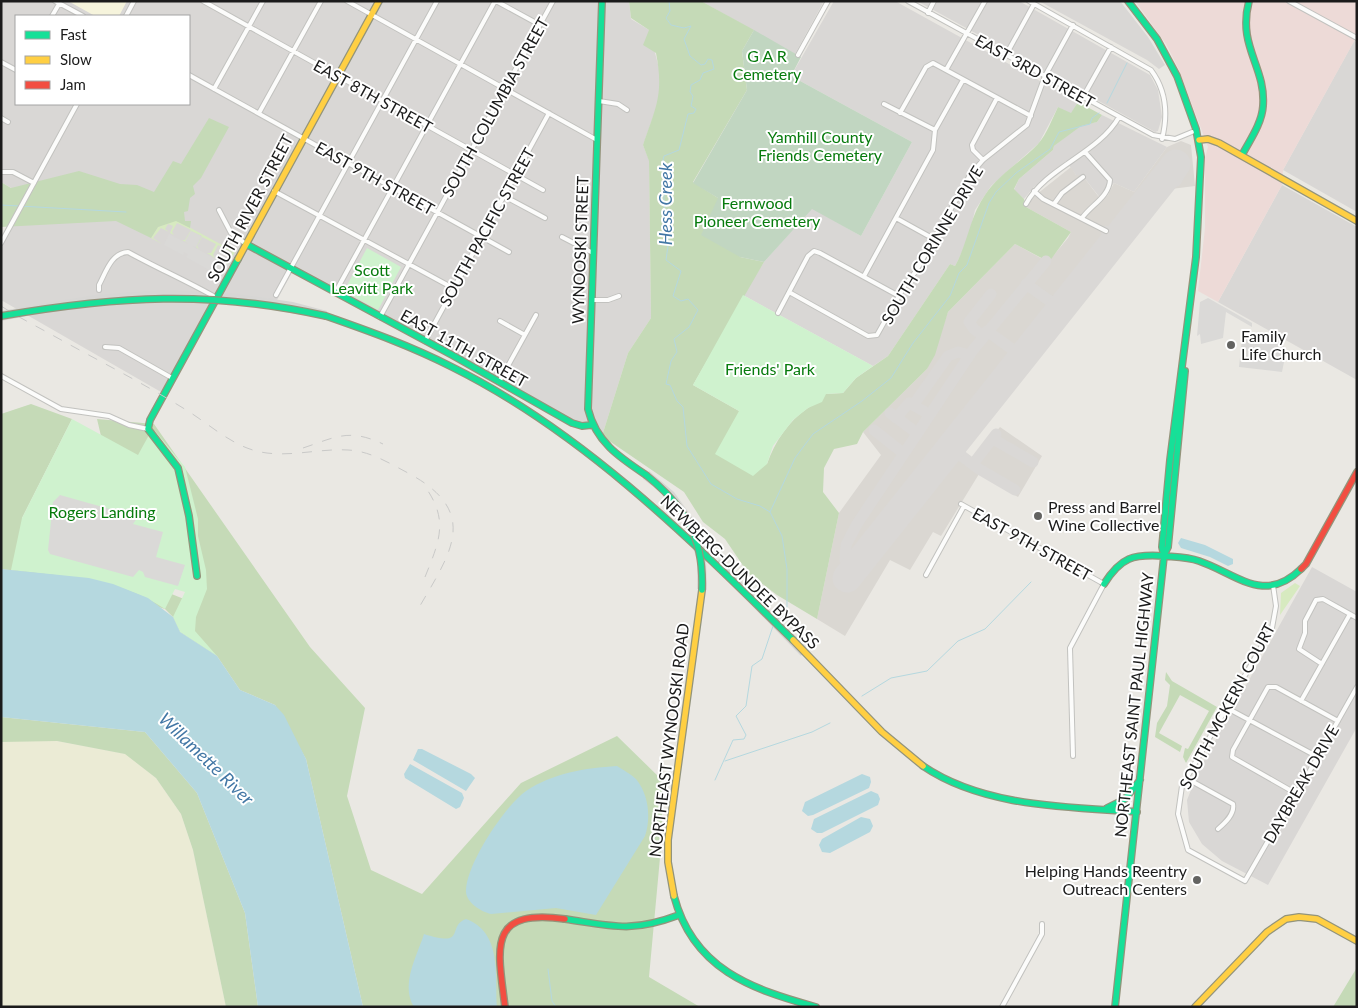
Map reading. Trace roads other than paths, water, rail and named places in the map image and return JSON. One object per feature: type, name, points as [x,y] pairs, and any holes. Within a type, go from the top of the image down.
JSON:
[{"type":"main road","name":"SOUTH RIVER STREET","points":[[148,429],[172,378],[379,1]]},
{"type":"main road","name":"WYNOOSKI STREET","points":[[602,1],[588,409],[592,424],[606,448],[646,475]]},
{"type":"main road","points":[[1128,1],[1148,26],[1169,60],[1199,140],[1200,167]]},
{"type":"main road","points":[[1242,155],[1260,120],[1263,102],[1243,29],[1249,1]]},
{"type":"main road","points":[[1188,108],[1200,167]]},
{"type":"main road","points":[[1199,140],[1216,141],[1357,221]]},
{"type":"main road","name":"NORTHEAST SAINT PAUL HIGHWAY","points":[[1115,1007],[1164,556],[1162,546],[1170,460],[1187,338],[1199,225],[1200,167]]},
{"type":"main road","name":"EAST 11TH STREET","points":[[246,244],[572,423],[582,426],[592,424]]},
{"type":"main road","name":"NEWBERG-DUNDEE BYPASS","points":[[1,316],[115,298],[181,295],[257,302],[326,316],[415,348],[505,398],[558,433],[612,473],[676,527],[716,564],[896,745],[941,777],[994,795],[1137,812]]},
{"type":"main road","points":[[148,429],[178,468],[189,516],[197,576]]},
{"type":"main road","points":[[1104,584],[1114,569],[1131,557],[1140,554],[1196,560],[1252,586],[1273,584],[1292,576],[1306,564],[1357,472]]},
{"type":"main road","name":"NORTHEAST WYNOOSKI ROAD","points":[[646,475],[672,496],[693,528],[701,555],[702,590],[668,848],[669,882],[679,915],[706,956],[729,975],[756,989],[816,1007]]},
{"type":"main road","points":[[1105,809],[1125,799],[1140,780]]},
{"type":"main road","points":[[505,1007],[501,948],[503,931],[508,926],[528,919],[542,917],[574,919],[596,925],[622,928],[650,925],[679,915]]},
{"type":"main road","points":[[1195,1007],[1267,932],[1286,919],[1299,917],[1317,919],[1357,941]]},
{"type":"street","points":[[127,15],[134,1]]},
{"type":"street","name":"EAST 8TH STREET","points":[[203,1],[543,190]]},
{"type":"street","points":[[214,89],[263,1]]},
{"type":"street","points":[[259,113],[321,1]]},
{"type":"street","points":[[347,1],[597,140]]},
{"type":"street","points":[[276,295],[437,1]]},
{"type":"street","points":[[335,293],[496,1],[540,25]]},
{"type":"street","name":"SOUTH COLUMBIA STREET","points":[[380,317],[553,1]]},
{"type":"street","points":[[798,55],[828,1]]},
{"type":"street","name":"EAST 3RD STREET","points":[[908,1],[1119,117],[1162,138]]},
{"type":"street","points":[[928,12],[934,1]]},
{"type":"street","points":[[946,70],[985,1]]},
{"type":"street","points":[[1029,1],[1146,65],[1157,77],[1167,114],[1162,138],[1175,139],[1192,132]]},
{"type":"street","points":[[1289,1],[1357,38]]},
{"type":"street","points":[[52,15],[57,2],[80,15]]},
{"type":"street","points":[[1006,55],[1034,4]]},
{"type":"street","name":"SOUTH CORINNE DRIVE","points":[[789,292],[872,337],[878,332],[916,271],[967,180],[983,160],[1022,130],[1031,116],[1045,76],[1073,25]]},
{"type":"street","points":[[1083,97],[1111,47]]},
{"type":"street","points":[[1,62],[15,69]]},
{"type":"street","points":[[900,113],[926,67],[930,64],[946,70],[1031,116]]},
{"type":"street","name":"EAST 9TH STREET","points":[[190,76],[509,252]]},
{"type":"street","points":[[864,276],[934,150],[935,130],[963,80]]},
{"type":"street","points":[[983,160],[973,150],[972,145],[998,98]]},
{"type":"street","points":[[598,101],[618,104],[627,110]]},
{"type":"street","points":[[884,104],[935,130]]},
{"type":"street","points":[[1,243],[76,105]]},
{"type":"street","name":"SOUTH PACIFIC STREET","points":[[425,341],[549,113]]},
{"type":"street","points":[[1026,204],[1034,191],[1109,132],[1119,117]]},
{"type":"street","points":[[1,118],[8,122]]},
{"type":"street","points":[[1082,218],[1091,206],[1105,195],[1110,186],[1108,176],[1084,152]]},
{"type":"street","points":[[1,172],[13,172],[34,184]]},
{"type":"street","points":[[1054,204],[1062,193],[1083,177]]},
{"type":"street","points":[[274,191],[453,288]]},
{"type":"street","points":[[1034,191],[1054,204],[1106,231]]},
{"type":"street","points":[[504,196],[545,218]]},
{"type":"street","points":[[219,210],[231,233],[246,244]]},
{"type":"street","points":[[896,218],[934,239]]},
{"type":"street","points":[[562,237],[593,253]]},
{"type":"street","points":[[778,313],[808,256],[814,251],[899,296]]},
{"type":"street","points":[[99,290],[99,285],[114,257],[120,253],[128,252],[168,274],[186,280],[216,298]]},
{"type":"street","points":[[592,300],[608,300],[619,296]]},
{"type":"street","points":[[499,382],[536,315]]},
{"type":"street","points":[[500,321],[525,335]]},
{"type":"street","points":[[104,347],[119,348],[172,378]]},
{"type":"street","points":[[1,376],[61,409],[109,416],[129,425],[148,429]]},
{"type":"street","name":"EAST 9TH STREET","points":[[926,575],[962,505],[1104,584]]},
{"type":"street","points":[[1073,756],[1070,648],[1104,584]]},
{"type":"street","name":"SOUTH MCKERN COURT","points":[[1246,881],[1188,850],[1178,814],[1180,793],[1186,778],[1272,628],[1276,606],[1273,584]]},
{"type":"street","points":[[1322,664],[1302,653],[1299,649],[1305,633],[1305,621],[1316,600],[1323,599],[1357,618]]},
{"type":"street","points":[[1302,701],[1350,614]]},
{"type":"street","name":"DAYBREAK DRIVE","points":[[1246,881],[1318,758],[1357,686]]},
{"type":"street","points":[[1297,794],[1232,757],[1233,750],[1268,687],[1276,687],[1338,721]]},
{"type":"street","points":[[1227,708],[1318,758]]},
{"type":"street","points":[[1186,778],[1233,804],[1234,808],[1226,823],[1218,829]]},
{"type":"street","points":[[1002,1007],[1042,934],[1042,924]]},
{"type":"water","points":[[1181,538],[1205,545],[1233,559],[1233,564],[1228,566],[1210,557],[1181,548],[1178,543]]},
{"type":"water","name":"Willamette River","points":[[1,569],[89,578],[113,584],[148,598],[173,617],[180,632],[217,656],[240,690],[275,705],[284,715],[306,759],[363,1007],[258,1007],[245,913],[197,793],[145,732],[1,717]]},
{"type":"water","points":[[418,749],[422,749],[471,774],[475,778],[466,791],[413,760]]},
{"type":"water","points":[[410,764],[462,793],[464,798],[460,807],[456,809],[405,778],[404,774]]},
{"type":"water","points":[[617,766],[634,777],[644,792],[648,807],[648,822],[645,836],[596,915],[556,908],[491,914],[478,909],[468,899],[466,890],[473,865],[488,836],[507,809],[517,799],[536,785],[570,772]]},
{"type":"water","points":[[862,774],[870,777],[869,788],[813,815],[808,816],[802,811],[805,802]]},
{"type":"water","points":[[871,791],[878,794],[880,799],[878,805],[822,833],[817,833],[811,829],[814,819]]},
{"type":"water","points":[[861,817],[870,819],[873,826],[870,832],[830,853],[822,852],[819,845],[822,839]]},
{"type":"water","points":[[466,919],[478,925],[486,934],[491,944],[496,969],[497,1007],[414,1007],[410,998],[409,980],[424,934],[446,939],[454,934],[460,922]]},
{"type":"waterway","name":"Hess Creek","points":[[669,1],[670,11],[666,18],[671,25],[684,28],[691,26],[684,39],[690,56],[701,65],[705,64],[708,59],[712,60],[714,69],[703,73],[700,80],[691,85],[690,92],[693,96],[691,106],[696,109],[694,113],[688,114],[679,150],[664,156],[663,160],[668,171],[664,197],[665,221],[669,239],[666,260],[681,271],[673,296],[681,301],[688,299],[698,310],[689,327],[674,339],[677,352],[671,361],[666,384],[670,385],[677,401],[683,407],[687,446],[711,484],[737,499],[760,506],[770,512],[782,536],[787,569],[787,607],[777,620]]},
{"type":"waterway","points":[[1107,103],[1127,63]]},
{"type":"waterway","points":[[770,512],[795,458],[813,434],[862,401],[891,378],[913,343],[950,296],[959,273],[967,265],[989,203],[996,192],[1016,173],[1050,149],[1059,132],[1090,124],[1092,118],[1099,113]]},
{"type":"waterway","points":[[1,205],[126,212]]},
{"type":"waterway","points":[[862,696],[891,678],[927,671],[958,641],[985,629],[1031,582]]},
{"type":"waterway","name":"Hess Creek","points":[[715,780],[733,740],[744,739],[746,735],[736,716],[746,706],[752,666],[762,659],[773,626]]},
{"type":"waterway","points":[[725,761],[812,732],[830,723]]},
{"type":"waterway","points":[[548,969],[552,1001],[556,1007]]},
{"type":"railway","points":[[1,306],[151,389],[191,413],[230,440],[247,448],[272,454],[335,450],[356,451],[372,455],[408,473],[431,488],[446,504],[452,519],[453,536],[440,571],[417,611]]},
{"type":"railway","points":[[303,448],[334,438],[351,435],[361,436],[383,444]]},
{"type":"railway","points":[[425,577],[438,542],[439,532],[438,511],[426,488]]},
{"type":"place","name":"Family Life Church","points":[[1231,345]]},
{"type":"place","name":"Press and Barrel Wine Collective","points":[[1038,516]]},
{"type":"place","name":"Helping Hands Reentry Outreach Centers","points":[[1197,880]]},
{"type":"park label","name":"G A R Cemetery","points":[[767,65]]},
{"type":"park label","name":"Yamhill County Friends Cemetery","points":[[820,146]]},
{"type":"park label","name":"Fernwood Pioneer Cemetery","points":[[757,212]]},
{"type":"park label","name":"Scott Leavitt Park","points":[[372,279]]},
{"type":"park label","name":"Friends' Park","points":[[770,369]]},
{"type":"park label","name":"Rogers Landing","points":[[102,512]]}]
